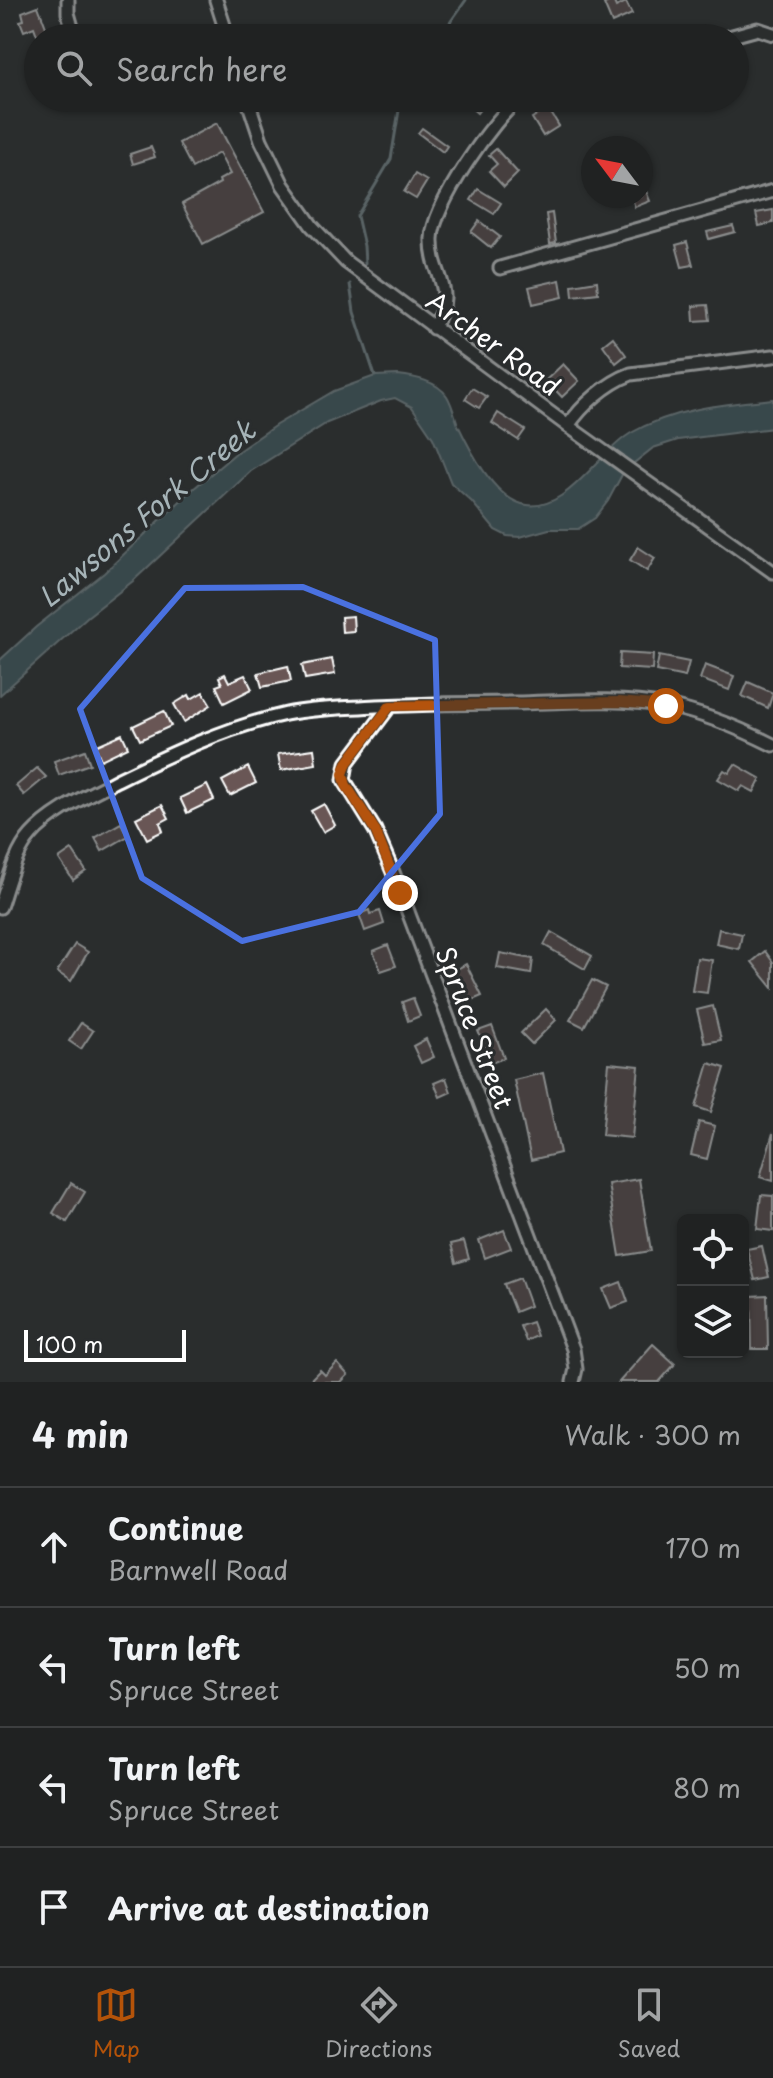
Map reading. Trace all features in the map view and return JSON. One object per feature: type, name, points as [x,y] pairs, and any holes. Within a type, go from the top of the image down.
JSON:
[{"type":"street","points":[[68,0],[71,24]]},
{"type":"street","points":[[216,0],[224,24]]},
{"type":"street","points":[[749,31],[758,29],[773,34]]},
{"type":"street","name":"Archer Road","points":[[252,112],[271,163],[312,226],[346,262],[773,572]]},
{"type":"street","points":[[433,328],[445,305],[432,252],[434,220],[444,199],[505,112]]},
{"type":"street","points":[[500,268],[773,191]]},
{"type":"street","points":[[568,426],[593,400],[615,382],[631,374],[773,356]]},
{"type":"street","points":[[0,907],[19,855],[30,836],[54,816],[105,786],[194,745],[263,720],[312,710],[390,706],[649,704],[698,714],[773,745]]},
{"type":"street","name":"Spruce Street","points":[[390,706],[347,763],[344,780],[375,830],[393,872],[573,1349],[576,1369],[573,1382]]},
{"type":"highlighted area","points":[[303,587],[435,640],[440,814],[359,912],[242,941],[142,878],[80,709],[185,588]]},
{"type":"water","points":[[398,375],[425,381],[443,391],[484,471],[501,492],[522,504],[538,505],[553,501],[567,492],[631,433],[665,418],[700,408],[773,399],[773,428],[678,440],[653,448],[624,471],[595,518],[578,529],[549,529],[520,537],[507,536],[495,530],[451,483],[433,438],[412,407],[395,398],[381,401],[327,423],[251,471],[133,581],[87,617],[0,695],[0,660],[104,573],[237,452],[334,391],[375,376]]},
{"type":"building","points":[[613,0],[616,7],[626,2],[632,14],[612,23],[604,4]]},
{"type":"building","points":[[38,6],[45,24],[24,24],[24,31],[20,21],[24,20],[22,12]]},
{"type":"building","points":[[542,112],[550,112],[559,126],[543,136],[532,118]]},
{"type":"building","points":[[217,123],[264,212],[203,244],[182,204],[230,174],[219,153],[192,168],[179,143]]},
{"type":"building","points":[[422,128],[447,146],[443,152],[418,133]]},
{"type":"building","points":[[151,147],[155,157],[133,164],[130,154]]},
{"type":"building","points":[[496,149],[518,173],[504,187],[489,171],[497,164],[489,155]]},
{"type":"building","points":[[415,174],[427,181],[416,199],[404,192]]},
{"type":"building","points":[[478,189],[501,203],[494,214],[471,200]]},
{"type":"building","points":[[773,210],[773,223],[759,226],[756,213]]},
{"type":"building","points":[[552,213],[556,243],[550,244],[546,214]]},
{"type":"building","points":[[479,221],[500,237],[491,248],[471,232]]},
{"type":"building","points":[[733,226],[735,232],[709,239],[707,232]]},
{"type":"building","points":[[687,242],[693,265],[682,267],[676,245]]},
{"type":"building","points":[[560,280],[563,297],[533,304],[529,287]]},
{"type":"building","points":[[597,281],[598,293],[573,296],[572,285]]},
{"type":"building","points":[[708,305],[710,320],[694,321],[693,306]]},
{"type":"building","points":[[613,337],[626,355],[616,363],[603,345]]},
{"type":"building","points":[[563,364],[579,381],[562,397],[546,380]]},
{"type":"building","points":[[472,388],[487,397],[479,408],[465,399]]},
{"type":"building","points":[[498,413],[525,430],[518,440],[492,423]]},
{"type":"building","points":[[638,547],[655,558],[647,571],[630,560]]},
{"type":"building","points":[[353,616],[354,631],[342,632],[341,617]]},
{"type":"building","points":[[620,653],[653,655],[652,670],[619,668]]},
{"type":"building","points":[[659,656],[689,662],[685,677],[656,671]]},
{"type":"building","points":[[332,659],[335,674],[305,679],[302,665]]},
{"type":"building","points":[[705,665],[734,676],[729,690],[700,679]]},
{"type":"building","points":[[288,666],[291,681],[262,687],[258,673]]},
{"type":"building","points":[[225,674],[229,682],[245,675],[252,689],[224,703],[216,686],[222,684],[219,677]]},
{"type":"building","points":[[748,682],[773,693],[768,708],[742,696]]},
{"type":"building","points":[[203,692],[211,705],[184,722],[174,704],[189,695],[191,699]]},
{"type":"building","points":[[164,711],[171,726],[140,740],[133,726]]},
{"type":"building","points":[[122,734],[128,747],[101,760],[95,746]]},
{"type":"building","points":[[314,749],[316,764],[281,770],[278,754]]},
{"type":"building","points":[[85,750],[90,764],[59,775],[54,761]]},
{"type":"building","points":[[735,764],[761,779],[754,792],[743,786],[739,791],[718,779],[724,770],[729,773]]},
{"type":"building","points":[[248,767],[256,783],[230,796],[222,781]]},
{"type":"building","points":[[37,768],[46,777],[24,795],[16,786]]},
{"type":"building","points":[[207,785],[214,800],[187,813],[180,798]]},
{"type":"building","points":[[324,804],[335,825],[323,832],[311,811]]},
{"type":"building","points":[[162,805],[169,818],[160,823],[163,831],[147,839],[136,818]]},
{"type":"building","points":[[121,823],[128,836],[102,851],[95,838]]},
{"type":"building","points":[[72,850],[86,871],[73,880],[59,859]]},
{"type":"building","points":[[369,910],[370,914],[380,911],[384,924],[365,931],[359,914]]},
{"type":"building","points":[[719,929],[742,934],[739,949],[716,944]]},
{"type":"building","points":[[551,932],[592,956],[585,969],[544,945]]},
{"type":"building","points":[[75,944],[88,952],[71,981],[57,972]]},
{"type":"building","points":[[388,945],[396,966],[381,971],[373,951]]},
{"type":"building","points":[[765,951],[773,962],[773,988],[752,962]]},
{"type":"building","points":[[500,953],[533,959],[531,974],[497,968]]},
{"type":"building","points":[[697,958],[712,960],[707,993],[692,991]]},
{"type":"building","points":[[466,964],[482,996],[468,1002],[453,971]]},
{"type":"building","points":[[592,980],[606,987],[584,1027],[570,1020]]},
{"type":"building","points":[[413,998],[420,1016],[408,1021],[402,1002]]},
{"type":"building","points":[[713,1006],[721,1040],[705,1043],[697,1010]]},
{"type":"building","points":[[546,1009],[556,1020],[532,1044],[521,1033]]},
{"type":"building","points":[[81,1023],[93,1031],[81,1049],[69,1041]]},
{"type":"building","points":[[492,1026],[504,1058],[491,1063],[478,1031]]},
{"type":"building","points":[[426,1039],[434,1057],[421,1063],[413,1046]]},
{"type":"building","points":[[609,1063],[639,1066],[632,1138],[602,1135]]},
{"type":"building","points":[[709,1063],[725,1068],[711,1112],[696,1107]]},
{"type":"building","points":[[543,1073],[560,1153],[531,1160],[514,1080]]},
{"type":"building","points":[[446,1078],[451,1092],[440,1097],[434,1083]]},
{"type":"building","points":[[699,1122],[715,1126],[707,1159],[691,1155]]},
{"type":"building","points":[[773,1133],[773,1181],[760,1177]]},
{"type":"building","points":[[639,1179],[651,1251],[620,1256],[608,1184]]},
{"type":"building","points":[[71,1183],[85,1192],[67,1222],[53,1213]]},
{"type":"building","points":[[761,1195],[773,1196],[773,1231],[757,1229]]},
{"type":"building","points":[[504,1230],[511,1248],[485,1258],[479,1240]]},
{"type":"building","points":[[464,1241],[469,1259],[456,1263],[451,1244]]},
{"type":"building","points":[[762,1246],[769,1277],[755,1280],[749,1249]]},
{"type":"building","points":[[520,1278],[530,1306],[515,1312],[504,1284]]},
{"type":"building","points":[[621,1282],[628,1302],[611,1308],[603,1289]]},
{"type":"building","points":[[767,1295],[768,1349],[752,1349],[751,1296]]},
{"type":"building","points":[[532,1322],[537,1336],[526,1341],[520,1326]]},
{"type":"building","points":[[653,1344],[675,1364],[659,1382],[619,1382]]},
{"type":"building","points":[[337,1363],[348,1375],[341,1382],[314,1382],[311,1379],[320,1370],[325,1375]]},
{"type":"waterway","points":[[449,24],[466,0]]},
{"type":"waterway","points":[[365,263],[357,216],[391,159],[399,112]]},
{"type":"waterway","points":[[350,284],[354,312],[375,376]]},
{"type":"route","points":[[400,893],[375,830],[346,785],[343,774],[347,763],[390,706],[619,702],[666,706]]},
{"type":"water label","name":"Lawsons Fork Creek","points":[[147,514]]}]
